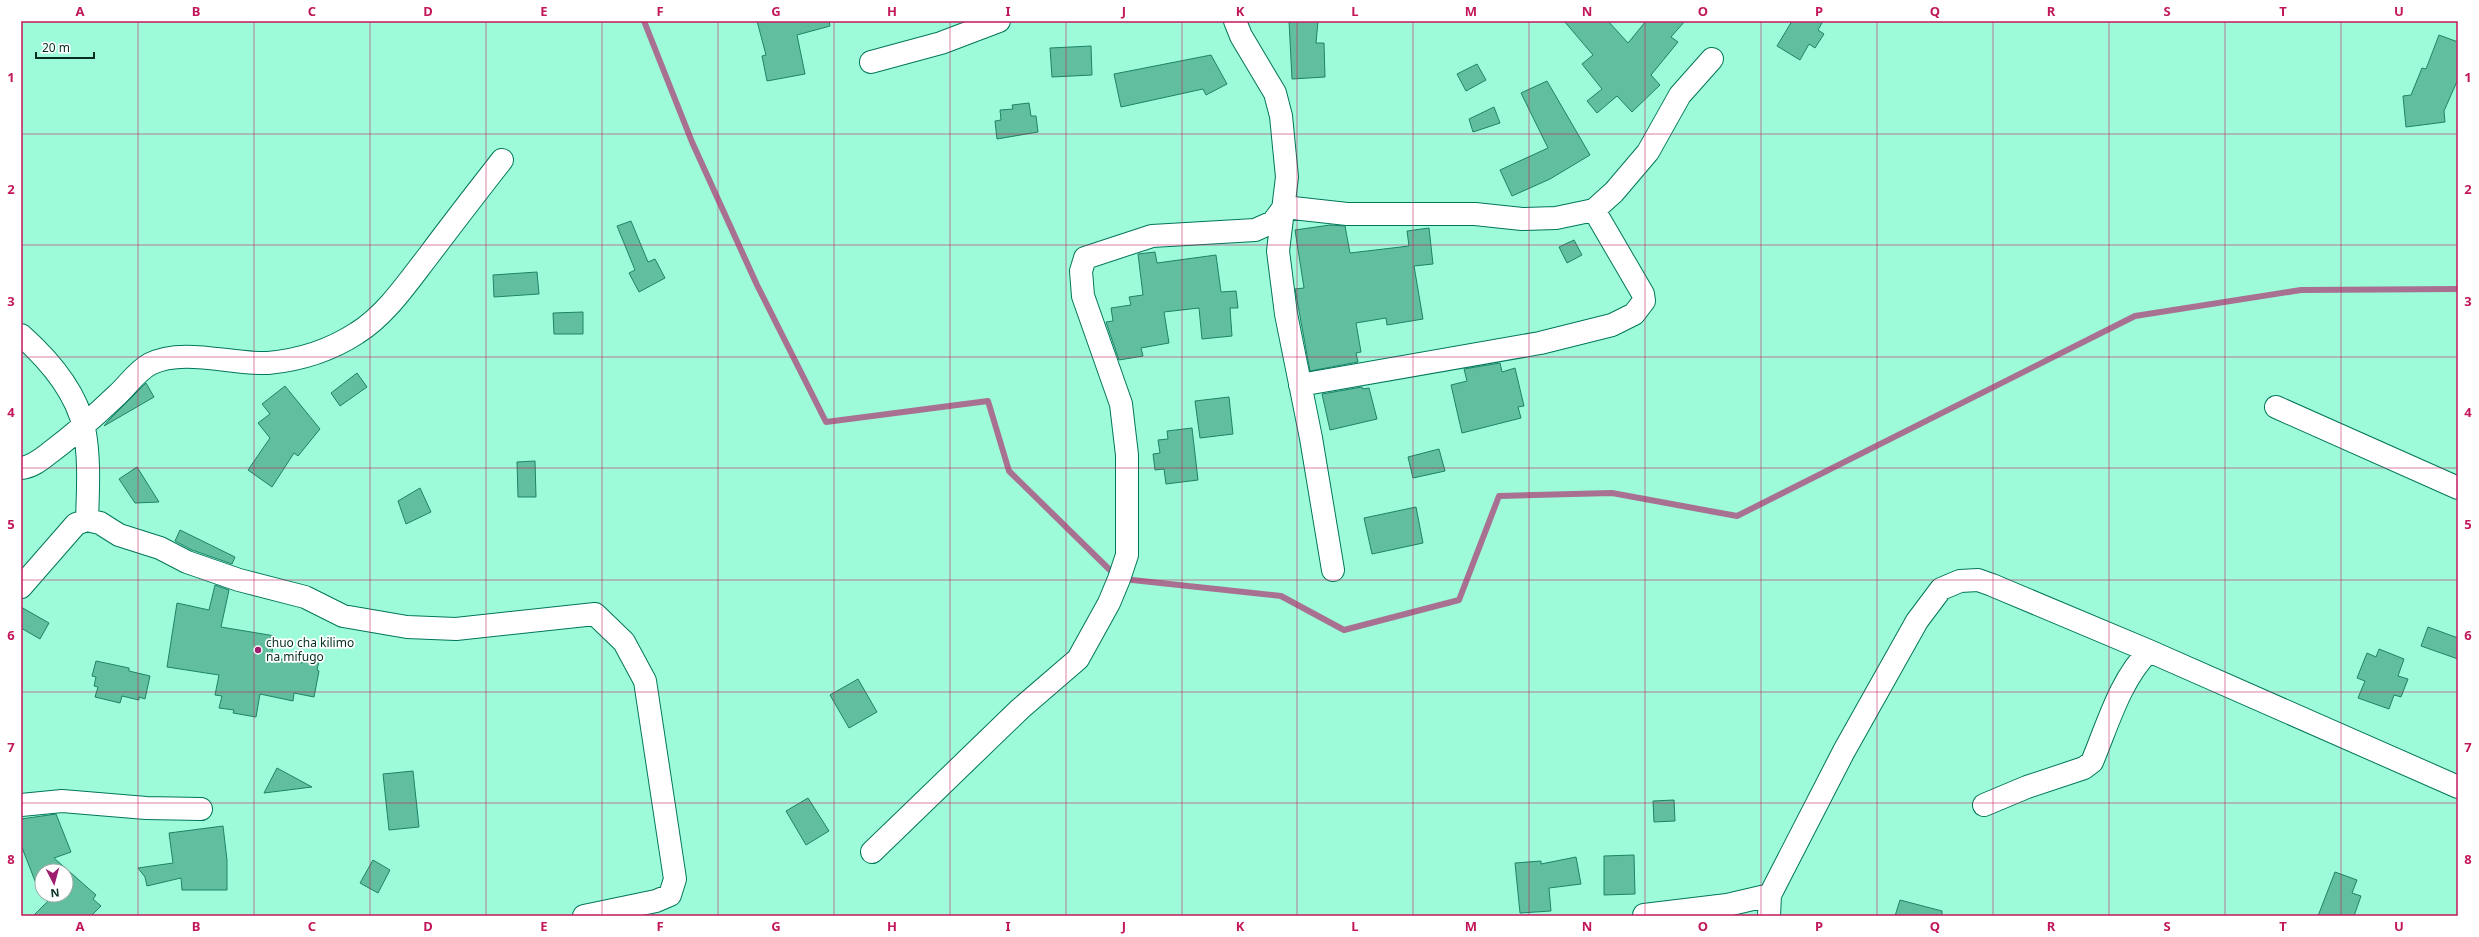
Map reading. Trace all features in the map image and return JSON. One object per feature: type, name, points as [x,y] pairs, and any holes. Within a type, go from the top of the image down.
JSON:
[{"type":"street","points":[[871,62],[941,43],[999,21]]},
{"type":"street","points":[[1235,21],[1241,36],[1275,93],[1281,116],[1287,177],[1278,251],[1286,314],[1311,438],[1333,570]]},
{"type":"street","points":[[1284,207],[1347,214],[1475,214],[1522,219],[1556,218],[1594,210],[1614,192],[1648,152],[1680,95],[1712,58]]},
{"type":"street","points":[[21,468],[28,468],[84,427],[138,373],[151,364],[170,359],[193,358],[245,363],[282,361],[312,354],[358,332],[375,319],[407,284],[502,160]]},
{"type":"street","points":[[872,852],[1020,709],[1078,659],[1109,603],[1127,555],[1127,455],[1121,404],[1083,296],[1081,271],[1085,258],[1152,236],[1255,230],[1273,222],[1284,207]]},
{"type":"street","points":[[1300,385],[1540,343],[1612,325],[1634,314],[1644,301],[1642,294],[1594,210]]},
{"type":"street","points":[[21,335],[56,371],[73,400],[84,427],[87,520]]},
{"type":"street","points":[[2276,407],[2458,488]]},
{"type":"street","points":[[21,587],[76,524],[87,520],[100,523],[119,535],[160,548],[186,562],[239,580],[305,597],[343,616],[407,627],[456,629],[595,614],[624,642],[645,681],[675,879],[670,895],[656,901],[584,916]]},
{"type":"street","points":[[1644,915],[1727,905],[1770,905],[1844,751],[1917,621],[1940,589],[1960,581],[1978,580],[2149,651],[2458,787]]},
{"type":"street","points":[[1984,805],[2027,787],[2084,768],[2092,762],[2127,679],[2138,663],[2149,651]]},
{"type":"street","points":[[21,805],[62,801],[146,808],[201,809]]},
{"type":"building","points":[[757,21],[829,21],[830,26],[797,35],[805,74],[767,81],[762,56],[766,55]]},
{"type":"building","points":[[1289,21],[1318,21],[1316,43],[1324,43],[1325,77],[1292,79]]},
{"type":"building","points":[[1564,21],[1608,21],[1628,43],[1646,21],[1685,21],[1671,37],[1678,42],[1651,75],[1660,85],[1632,112],[1617,96],[1597,113],[1587,101],[1602,89],[1582,64],[1593,55]]},
{"type":"building","points":[[1792,21],[1823,21],[1818,30],[1824,34],[1815,48],[1809,44],[1800,60],[1777,46]]},
{"type":"building","points":[[2439,35],[2458,42],[2458,79],[2444,111],[2445,122],[2406,127],[2403,96],[2411,95],[2422,68],[2426,69]]},
{"type":"building","points":[[1091,46],[1092,75],[1052,77],[1050,48]]},
{"type":"building","points":[[1211,55],[1227,84],[1206,95],[1203,89],[1121,107],[1114,74]]},
{"type":"building","points":[[1477,64],[1486,80],[1466,91],[1457,74]]},
{"type":"building","points":[[1547,81],[1590,155],[1550,179],[1512,196],[1500,170],[1548,148],[1521,93]]},
{"type":"building","points":[[1029,103],[1031,116],[1036,116],[1038,132],[997,139],[995,121],[1001,120],[1000,110],[1013,109],[1012,105]]},
{"type":"building","points":[[1494,107],[1500,123],[1473,132],[1469,119]]},
{"type":"building","points":[[631,221],[648,262],[655,259],[665,278],[639,292],[629,273],[635,270],[617,226]]},
{"type":"building","points":[[1330,225],[1345,226],[1350,253],[1409,246],[1407,231],[1429,228],[1433,264],[1414,266],[1423,319],[1387,325],[1386,318],[1356,323],[1361,352],[1356,353],[1358,362],[1310,371],[1295,289],[1304,288],[1295,230]]},
{"type":"building","points":[[1574,240],[1582,255],[1567,263],[1559,247]]},
{"type":"building","points":[[1155,252],[1157,263],[1216,255],[1221,292],[1236,291],[1238,308],[1230,308],[1232,336],[1202,339],[1199,308],[1164,312],[1169,343],[1141,348],[1143,356],[1119,360],[1106,322],[1113,321],[1111,308],[1131,305],[1129,297],[1143,295],[1138,254]]},
{"type":"building","points":[[537,272],[539,294],[494,297],[493,275]]},
{"type":"building","points":[[583,312],[583,334],[554,334],[553,313]]},
{"type":"building","points":[[1500,363],[1502,372],[1515,368],[1524,406],[1518,407],[1521,418],[1462,433],[1451,385],[1467,381],[1464,369]]},
{"type":"building","points":[[357,373],[367,387],[340,406],[331,393]]},
{"type":"building","points":[[146,383],[154,397],[104,426],[108,421]]},
{"type":"building","points":[[285,386],[320,429],[298,456],[294,453],[272,487],[248,470],[270,438],[258,423],[270,414],[262,404]]},
{"type":"building","points":[[1362,387],[1363,389],[1369,388],[1377,419],[1330,430],[1322,394]]},
{"type":"building","points":[[1229,397],[1233,434],[1200,438],[1195,401]]},
{"type":"building","points":[[1192,428],[1198,480],[1166,484],[1164,469],[1155,470],[1153,454],[1160,453],[1158,440],[1168,439],[1167,431]]},
{"type":"building","points":[[1439,449],[1445,471],[1413,478],[1408,457]]},
{"type":"building","points":[[535,461],[536,497],[518,497],[517,462]]},
{"type":"building","points":[[137,467],[159,502],[135,503],[119,479]]},
{"type":"building","points":[[420,488],[431,512],[406,524],[398,501]]},
{"type":"building","points":[[1416,507],[1423,543],[1372,554],[1364,518]]},
{"type":"building","points":[[180,530],[235,557],[232,564],[192,550],[175,541]]},
{"type":"building","points":[[215,585],[229,590],[221,627],[275,636],[271,657],[302,663],[302,658],[319,661],[317,670],[319,671],[314,697],[294,693],[293,701],[260,694],[256,717],[233,713],[234,710],[219,708],[222,696],[215,695],[219,675],[167,667],[177,603],[209,610]]},
{"type":"building","points":[[21,607],[49,623],[40,639],[21,628]]},
{"type":"building","points":[[2428,627],[2458,638],[2458,659],[2421,646]]},
{"type":"building","points":[[2379,649],[2404,659],[2398,676],[2408,679],[2401,697],[2394,695],[2389,709],[2358,698],[2365,681],[2357,678],[2367,653],[2376,657]]},
{"type":"building","points":[[96,661],[129,668],[129,671],[150,676],[145,699],[139,697],[139,700],[122,696],[120,703],[95,697],[98,687],[94,686],[96,677],[92,676]]},
{"type":"building","points":[[858,679],[877,712],[849,728],[830,695]]},
{"type":"building","points":[[277,768],[312,787],[264,793]]},
{"type":"building","points":[[413,771],[419,827],[389,830],[383,774]]},
{"type":"building","points":[[808,798],[829,831],[806,845],[786,811]]},
{"type":"building","points":[[1674,800],[1675,821],[1654,822],[1653,801]]},
{"type":"building","points":[[56,814],[71,852],[54,858],[60,863],[34,863],[34,878],[21,845],[21,819]]},
{"type":"building","points":[[223,826],[227,860],[227,890],[182,890],[181,878],[147,886],[145,877],[138,868],[173,863],[169,833]]},
{"type":"building","points":[[1634,855],[1635,894],[1604,895],[1604,856]]},
{"type":"building","points":[[1576,857],[1581,884],[1549,888],[1551,911],[1520,913],[1515,863],[1541,861],[1541,864]]},
{"type":"building","points":[[373,860],[390,870],[378,893],[360,883]]},
{"type":"building","points":[[2335,872],[2357,880],[2352,893],[2361,896],[2354,916],[2318,916]]},
{"type":"building","points":[[74,876],[96,895],[93,899],[101,906],[91,916],[33,916],[46,903],[74,903]]},
{"type":"building","points":[[1900,900],[1942,911],[1942,916],[1895,916]]},
{"type":"waterway","points":[[644,21],[692,142],[757,285],[826,422],[988,401],[1009,471],[1115,575]]},
{"type":"waterway","points":[[1123,579],[1281,596],[1344,630],[1459,600],[1499,496],[1612,493],[1737,516],[2135,316],[2301,290],[2458,289]]},
{"type":"place","name":"chuo cha kilimo na mifugo","points":[[258,650]]}]
